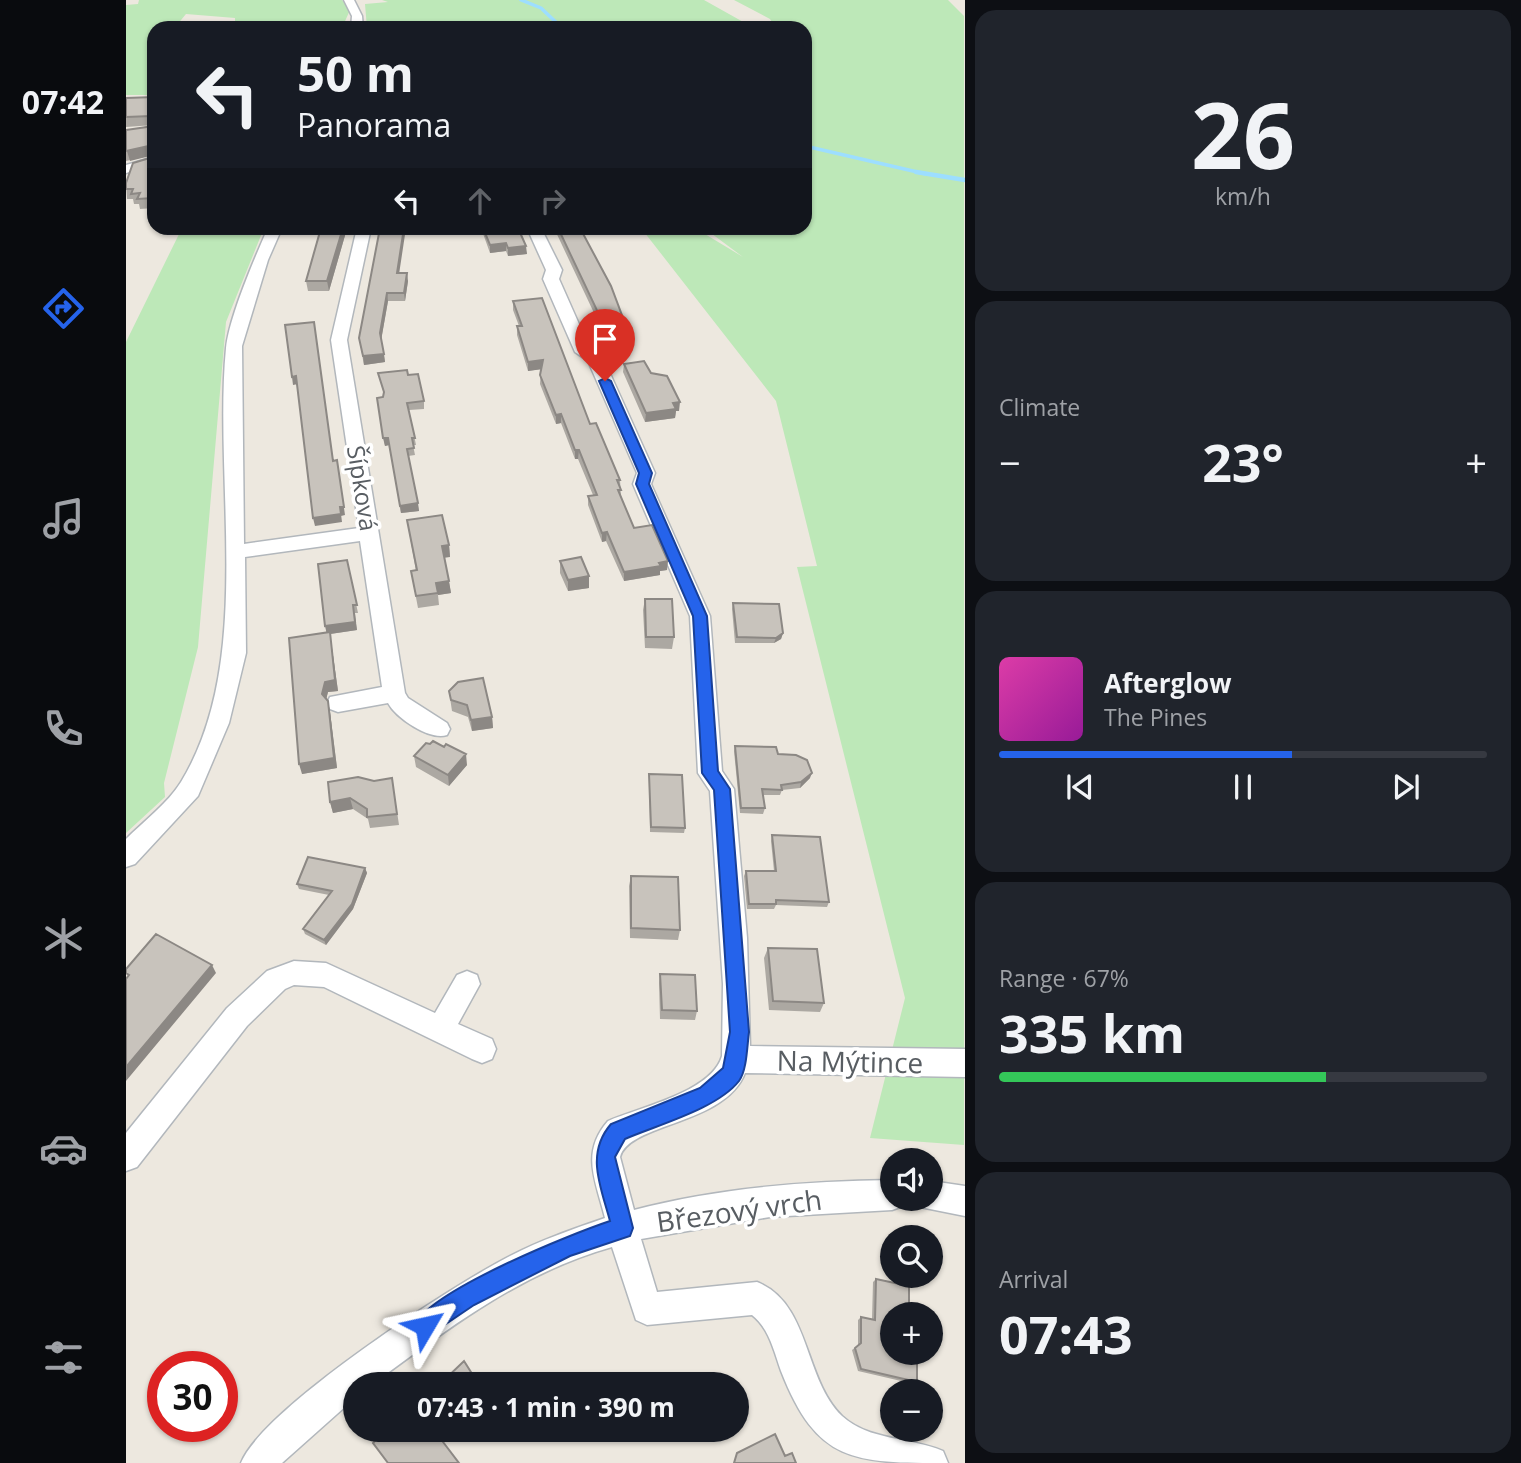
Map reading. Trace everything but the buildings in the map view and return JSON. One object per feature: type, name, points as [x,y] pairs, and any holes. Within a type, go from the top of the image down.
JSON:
[{"type":"street","points":[[349,0],[357,21]]},
{"type":"street","points":[[126,169],[147,163]]},
{"type":"street","points":[[126,856],[190,789],[218,723],[235,653],[234,346],[261,260],[272,235]]},
{"type":"street","name":"Šípková","points":[[362,235],[339,340],[394,694]]},
{"type":"street","points":[[258,1463],[344,1384],[466,1297],[566,1246],[623,1228],[604,1157],[609,1142],[618,1131],[707,1095],[732,1074],[740,1032],[722,789],[710,773],[700,616],[642,484],[646,473],[595,358],[583,352],[551,279],[554,270],[537,235]]},
{"type":"street","points":[[234,552],[370,533]]},
{"type":"street","points":[[338,703],[394,694],[400,705],[439,729]]},
{"type":"street","points":[[126,1156],[237,1017],[275,980],[294,974],[326,975],[482,1049]]},
{"type":"street","points":[[440,1029],[467,984]]},
{"type":"street","name":"Na Mýtince","points":[[735,1059],[964,1063]]},
{"type":"street","name":"Březový vrch","points":[[880,1195],[830,1195],[677,1216],[623,1228],[647,1309],[757,1298],[769,1304],[776,1316],[800,1383],[830,1428],[865,1448],[931,1463]]},
{"type":"street","points":[[943,1197],[964,1200]]},
{"type":"green space","points":[[139,0],[342,0],[350,10],[345,21],[235,21],[235,18],[186,14],[180,21],[147,21],[147,95],[126,95],[126,5],[138,4]]},
{"type":"green space","points":[[382,0],[704,0],[742,21],[366,21],[365,4],[388,2]]},
{"type":"green space","points":[[734,0],[948,0],[964,16],[964,1145],[870,1138],[905,998],[797,567],[817,566],[776,401],[646,235],[707,235],[743,257],[713,235],[812,235],[812,21],[770,19]]},
{"type":"green space","points":[[179,235],[261,235],[226,322],[198,647],[164,783],[165,797],[126,833],[126,342]]},
{"type":"waterway","points":[[521,0],[541,8],[555,21]]},
{"type":"waterway","points":[[812,148],[921,173]]},
{"type":"waterway","points":[[916,172],[921,173]]},
{"type":"waterway","points":[[921,173],[965,180]]},
{"type":"waterway","points":[[921,173],[926,174]]},
{"type":"route","points":[[425,1326],[466,1297],[566,1246],[623,1228],[604,1157],[609,1142],[618,1131],[707,1095],[732,1074],[735,1059],[740,1032],[722,789],[710,773],[700,616],[642,484],[646,473],[605,381]]}]
